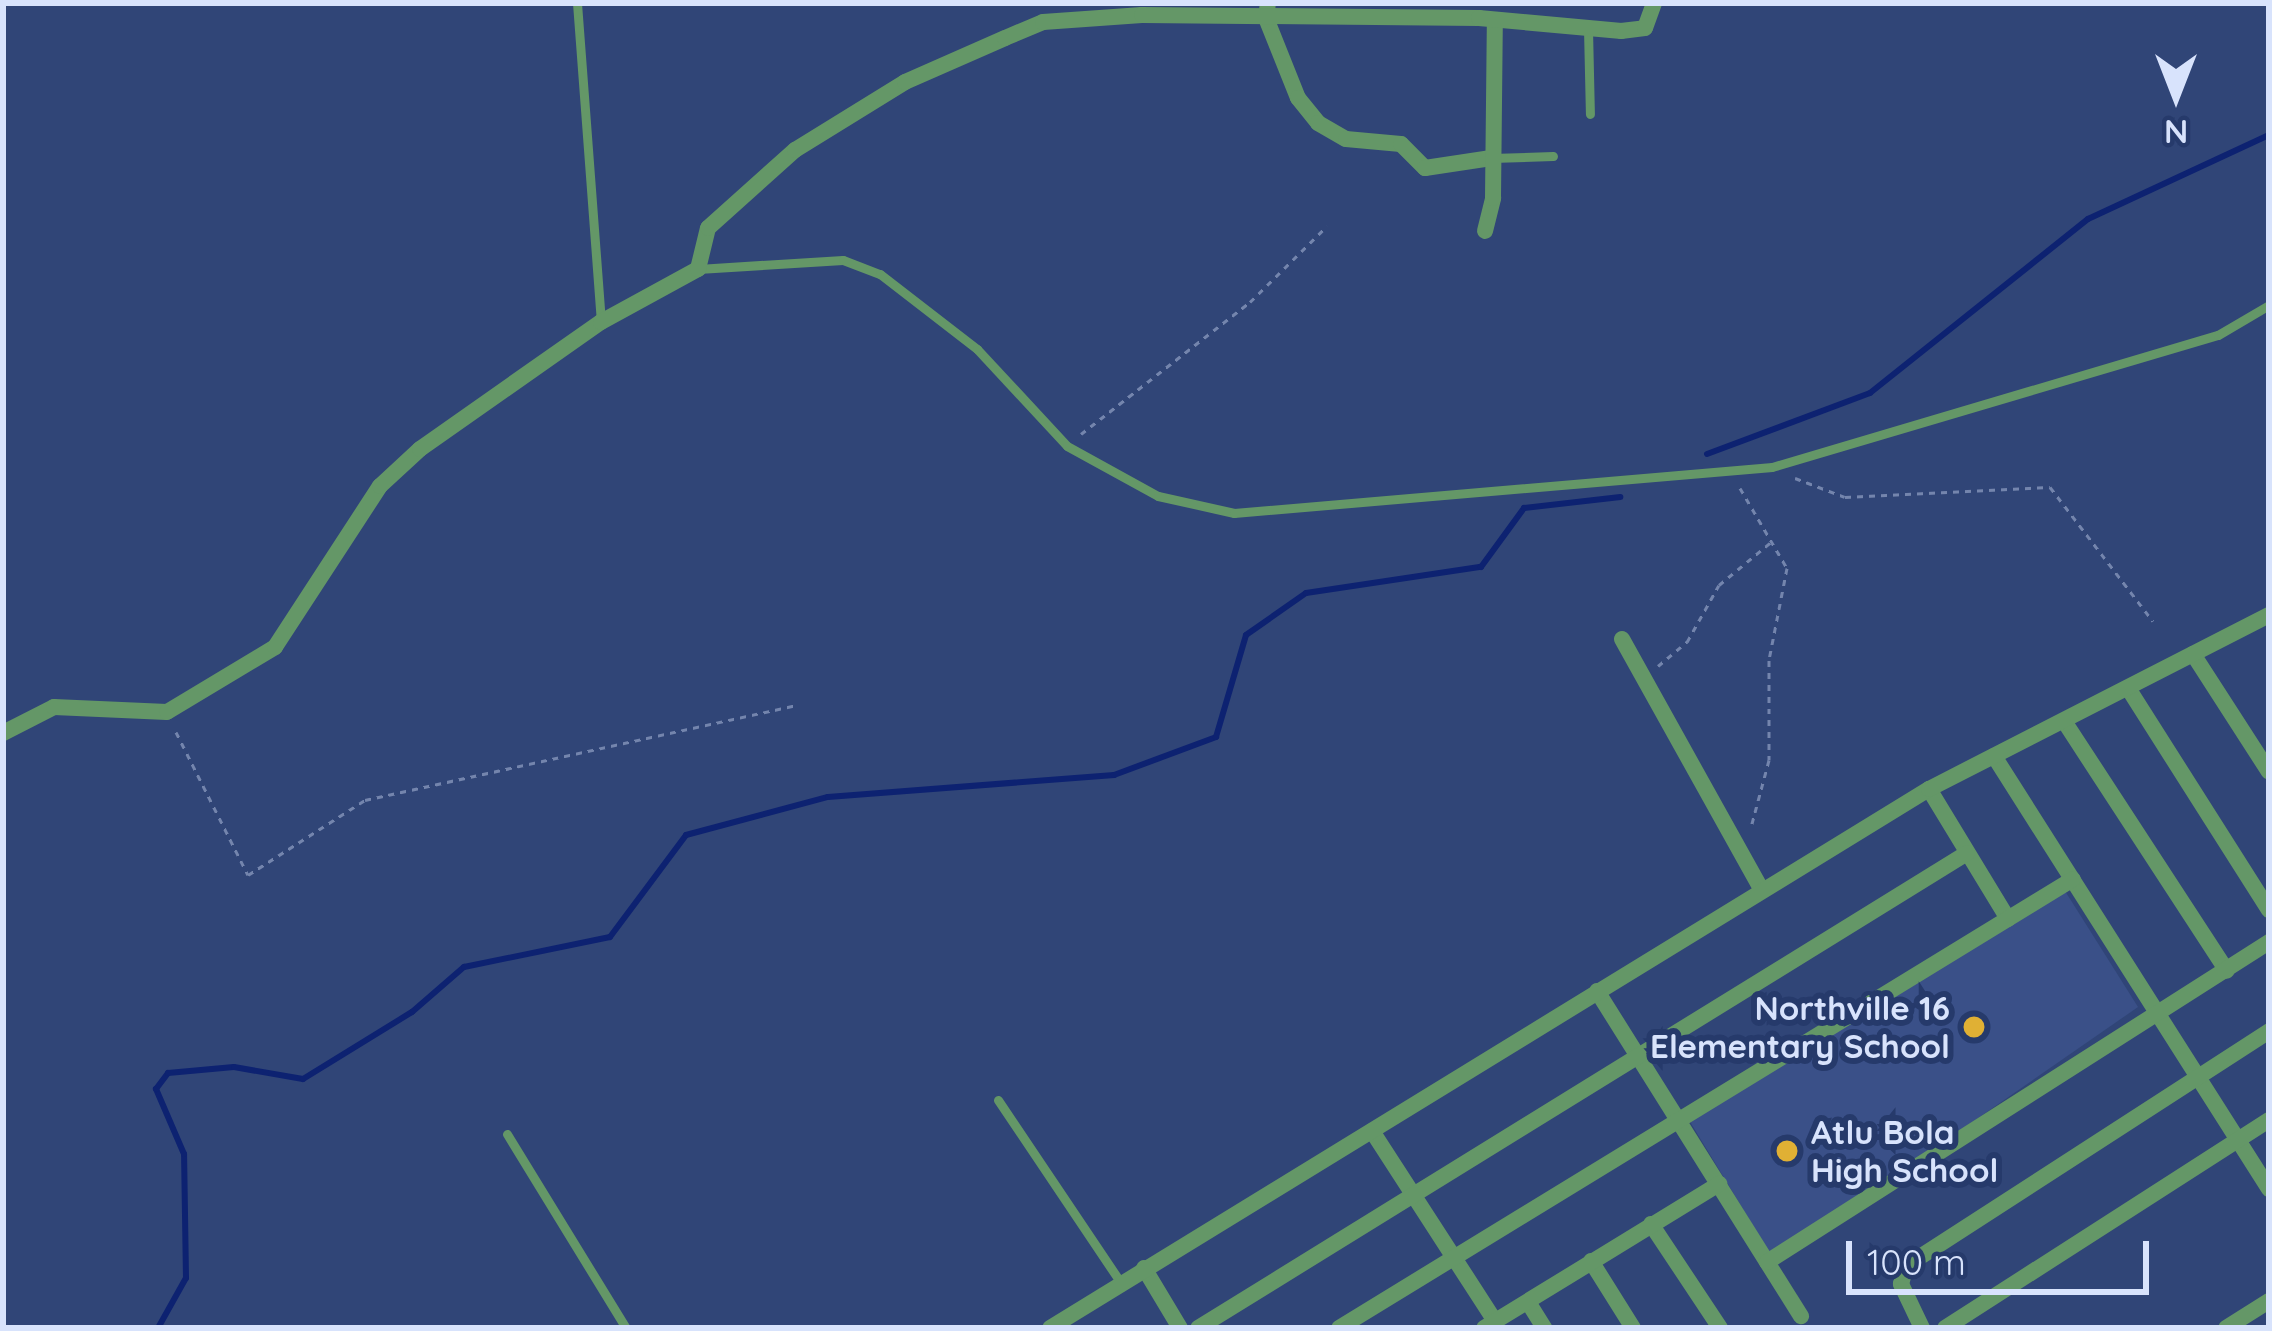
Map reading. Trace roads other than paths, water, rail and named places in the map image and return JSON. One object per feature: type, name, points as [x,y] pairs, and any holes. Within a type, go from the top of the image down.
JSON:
[{"type":"street","points":[[3,733],[54,707],[167,712],[275,646],[296,625],[380,486],[420,449],[602,322],[698,269],[708,228],[748,188],[905,82],[1043,22],[1139,9],[1485,14],[1588,29],[1645,28],[1654,3]]},
{"type":"street","points":[[1267,10],[1298,98],[1318,123],[1346,140],[1401,144],[1425,168],[1491,158]]},
{"type":"street","points":[[1484,231],[1491,158],[1485,14]]},
{"type":"street","points":[[1051,1328],[1929,789],[2267,621]]},
{"type":"street","points":[[1622,638],[1761,889]]},
{"type":"street","points":[[2193,654],[2269,772]]},
{"type":"street","points":[[2128,688],[2269,910]]},
{"type":"street","points":[[2064,721],[2227,971]]},
{"type":"street","points":[[1994,755],[2269,1189]]},
{"type":"street","points":[[1929,789],[2008,919]]},
{"type":"street","points":[[1198,1328],[1966,853]]},
{"type":"street","points":[[1339,1328],[2073,879]]},
{"type":"street","points":[[1768,1262],[2269,942]]},
{"type":"street","points":[[1598,992],[1801,1316]]},
{"type":"street","points":[[1922,1328],[1901,1284],[1906,1266],[2269,1031]]},
{"type":"street","points":[[1945,1328],[2269,1120]]},
{"type":"street","points":[[1372,1131],[1456,1256],[1490,1325],[1719,1184]]},
{"type":"street","points":[[1651,1224],[1720,1328]]},
{"type":"street","points":[[1591,1261],[1633,1328]]},
{"type":"street","points":[[1144,1268],[1180,1328]]},
{"type":"street","points":[[2226,1328],[2269,1301]]},
{"type":"street","points":[[1528,1302],[1544,1328]]},
{"type":"lane","points":[[577,3],[602,322]]},
{"type":"lane","points":[[1588,29],[1590,114]]},
{"type":"lane","points":[[1491,158],[1553,155]]},
{"type":"lane","points":[[698,269],[843,260],[880,274],[977,350],[1067,446],[1157,496],[1234,514],[1772,467],[2218,335],[2269,304]]},
{"type":"lane","points":[[998,1100],[1121,1283]]},
{"type":"lane","points":[[507,1134],[626,1328]]},
{"type":"waterway","points":[[1707,454],[1870,393],[2088,219],[2269,135]]},
{"type":"waterway","points":[[158,1328],[186,1278],[184,1154],[156,1089],[168,1073],[234,1067],[303,1079],[412,1012],[464,967],[610,937],[686,835],[828,797],[1114,775],[1216,737],[1246,635],[1306,593],[1481,567],[1524,508],[1620,497]]},
{"type":"place","name":"Northville 16 Elementary School","points":[[1974,1027]]},
{"type":"place","name":"Atlu Bola High School","points":[[1787,1151]]}]
